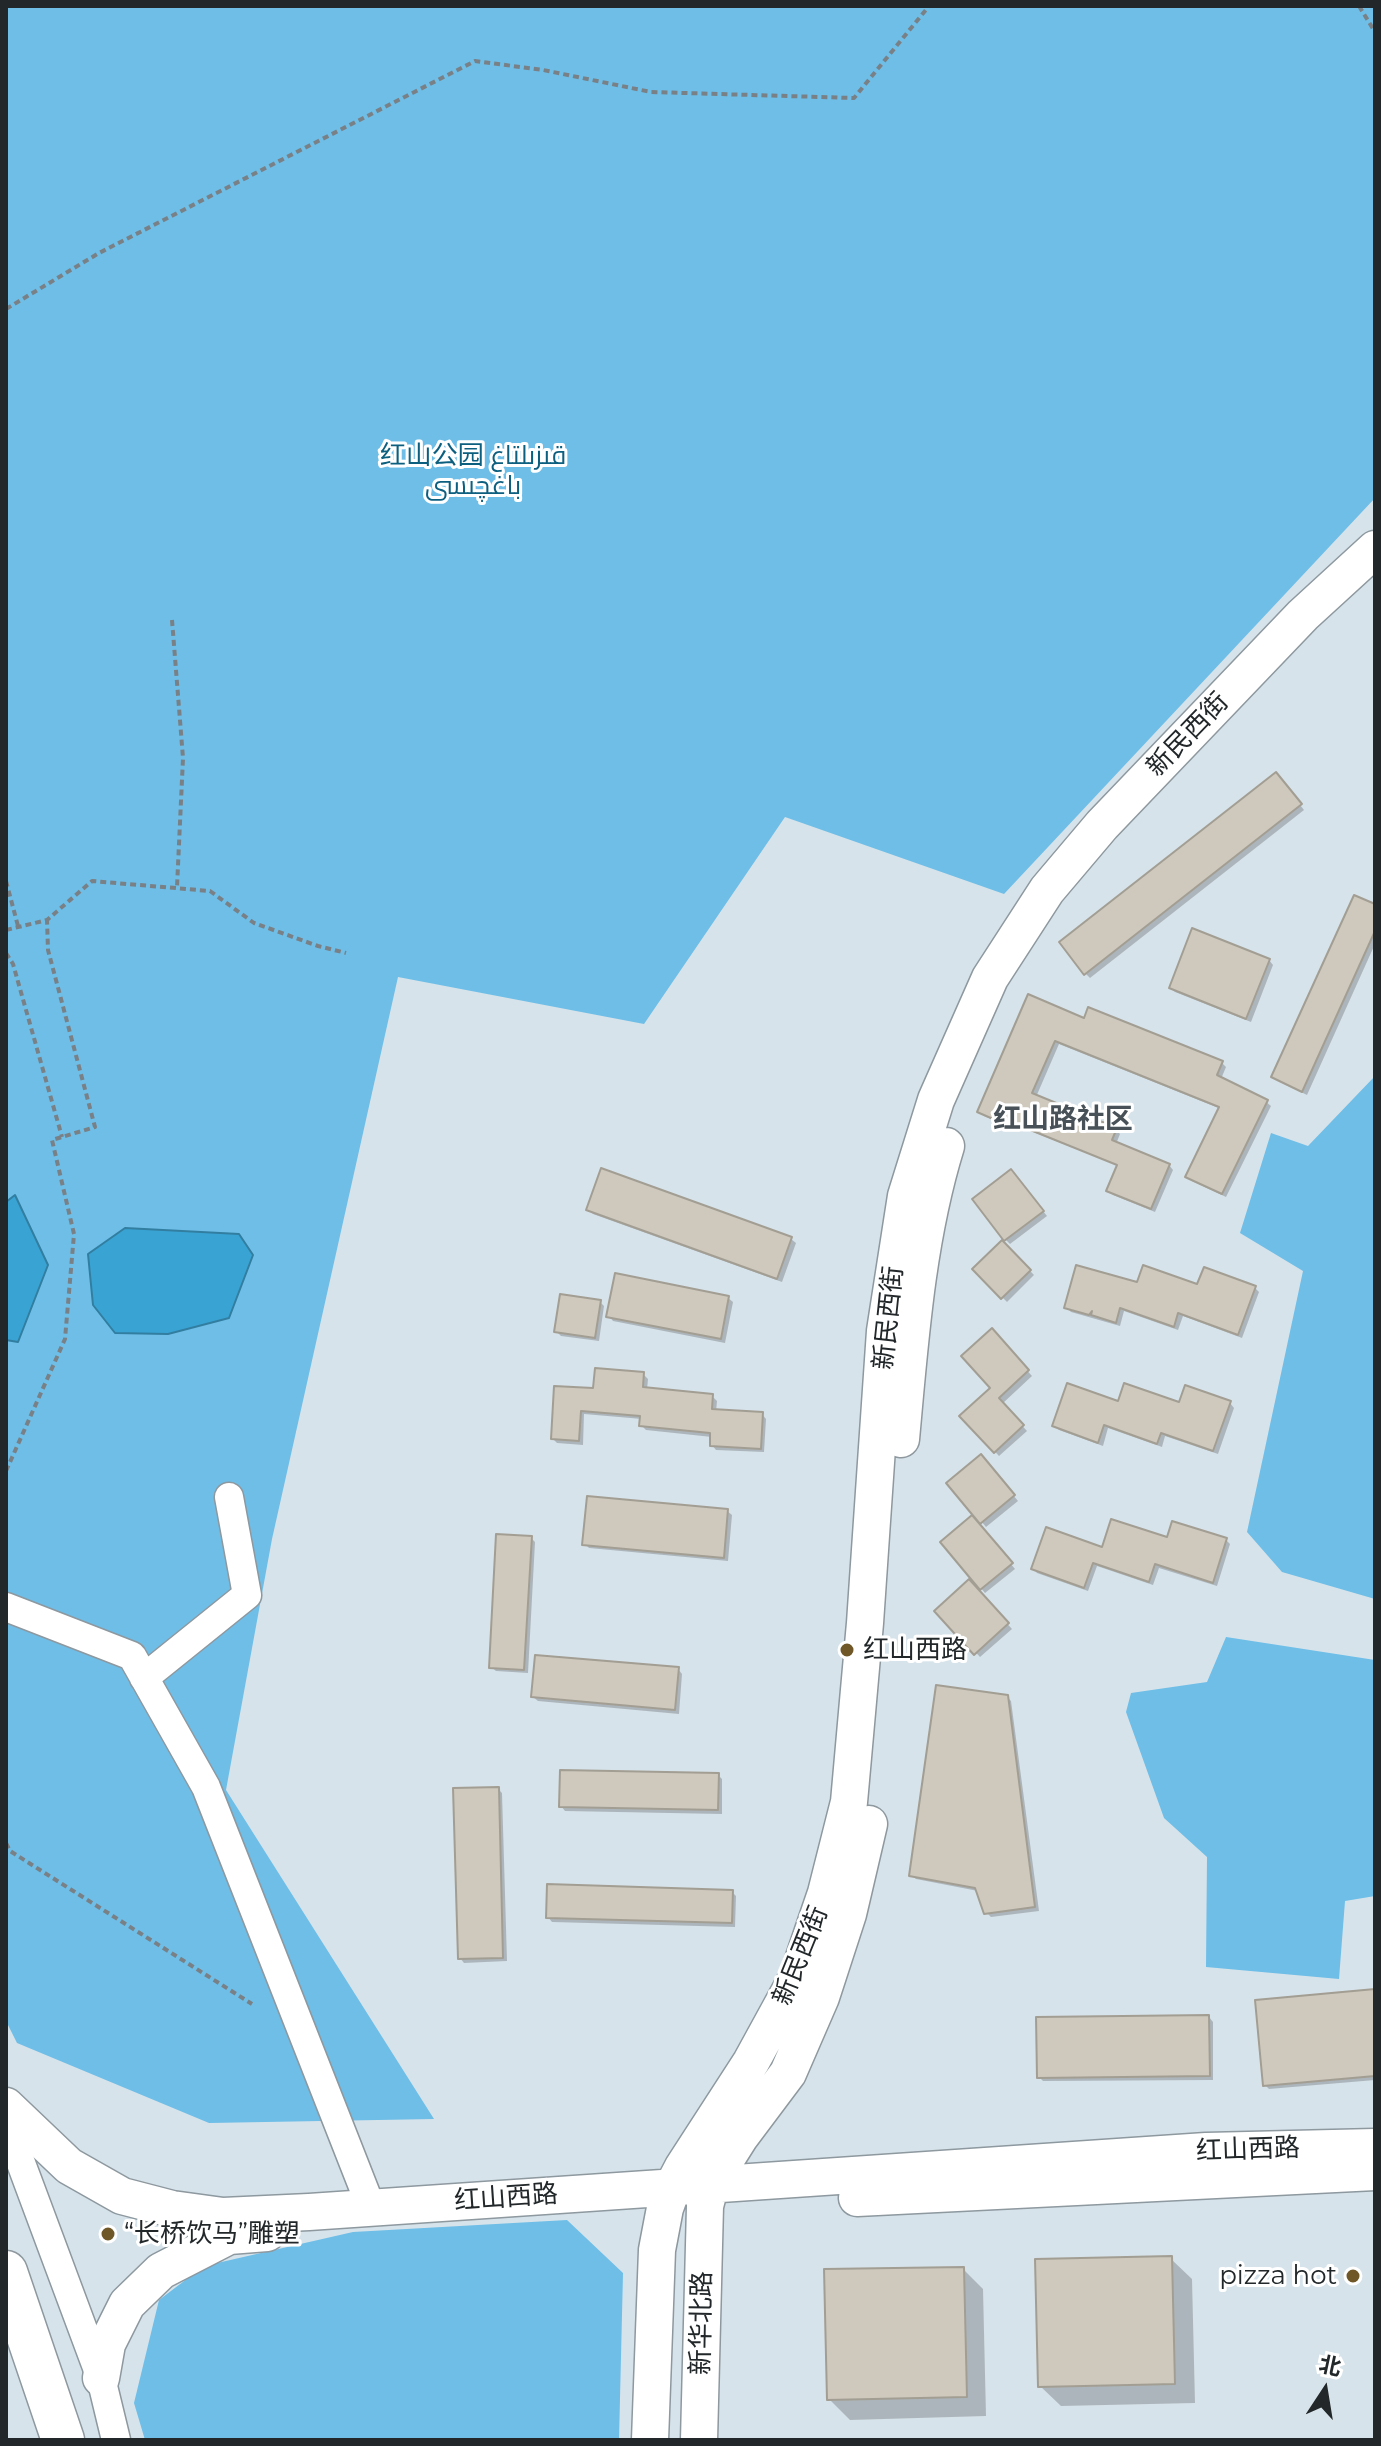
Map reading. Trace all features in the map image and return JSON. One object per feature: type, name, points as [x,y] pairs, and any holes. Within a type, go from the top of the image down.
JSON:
[{"type":"highway","points":[[6,2272],[63,2440]]},
{"type":"main road","name":"新民西街","points":[[669,2197],[751,2062],[797,1978],[826,1893],[849,1802],[885,1331],[895,1258],[906,1196],[922,1141],[969,1022],[990,978],[1030,915],[1102,825],[1303,615],[1375,549]]},
{"type":"main road","name":"新民西街","points":[[708,2195],[740,2137],[788,2073],[821,1997],[848,1914],[868,1827],[917,1287],[936,1178],[960,1102],[992,1027],[1040,936],[1103,856],[1276,675],[1375,581]]},
{"type":"main road","name":"红山西路","points":[[6,2106],[69,2166],[122,2196],[172,2209],[223,2216],[371,2207],[1375,2172]]},
{"type":"main road","name":"红山西路","points":[[708,2195],[1206,2151],[1375,2147]]},
{"type":"main road","name":"新华北路","points":[[699,2440],[708,2195]]},
{"type":"main road","name":"红山西路","points":[[101,2378],[107,2344],[127,2304],[161,2271],[229,2236],[387,2221],[548,2211],[669,2197]]},
{"type":"main road","name":"新华北路","points":[[650,2440],[657,2250],[669,2197]]},
{"type":"street","points":[[144,1678],[247,1595],[229,1497]]},
{"type":"street","points":[[6,1607],[132,1656],[206,1787],[371,2207]]},
{"type":"street","points":[[6,2123],[101,2378],[116,2440]]},
{"type":"path","points":[[6,309],[99,253],[475,61],[543,70],[651,92],[854,98],[929,6]]},
{"type":"path","points":[[1359,6],[1375,32]]},
{"type":"path","points":[[172,620],[183,758],[177,887]]},
{"type":"path","points":[[6,881],[18,926]]},
{"type":"path","points":[[6,930],[47,920],[92,881],[210,891],[254,923],[346,953]]},
{"type":"path","points":[[6,1471],[65,1339],[74,1234],[52,1140],[95,1127],[48,950],[47,920]]},
{"type":"path","points":[[6,953],[13,964],[62,1137]]},
{"type":"path","points":[[6,1843],[10,1851],[252,2004]]},
{"type":"green space","name":"红山公园 قىزىلتاغ باغچىسى","points":[[6,6],[1375,6],[1375,498],[1004,894],[785,817],[644,1024],[398,977],[272,1539],[226,1790],[434,2119],[209,2123],[17,2043],[6,2021]]},
{"type":"green space","points":[[1375,1076],[1375,1599],[1282,1572],[1247,1532],[1303,1271],[1240,1233],[1271,1133],[1308,1146]]},
{"type":"green space","points":[[1226,1637],[1375,1660],[1375,1896],[1345,1901],[1339,1979],[1206,1967],[1207,1857],[1164,1818],[1126,1712],[1131,1693],[1207,1682]]},
{"type":"green space","points":[[567,2220],[623,2273],[619,2440],[145,2440],[134,2403],[159,2300],[204,2266],[353,2232]]},
{"type":"shaded area","points":[[15,1195],[48,1265],[18,1342],[6,1340],[6,1202]]},
{"type":"shaded area","points":[[125,1228],[239,1234],[253,1255],[229,1318],[168,1334],[115,1333],[93,1305],[88,1254]]},
{"type":"building","points":[[1276,772],[1302,804],[1084,975],[1059,942]]},
{"type":"building","points":[[1354,895],[1375,904],[1375,931],[1302,1092],[1271,1077]]},
{"type":"building","points":[[1192,928],[1270,959],[1246,1019],[1169,988]]},
{"type":"building","points":[[1028,994],[1084,1018],[1088,1007],[1223,1061],[1217,1075],[1268,1100],[1222,1194],[1185,1177],[1219,1107],[1055,1041],[1032,1093],[1117,1128],[1112,1140],[1170,1164],[1151,1209],[1106,1191],[1117,1165],[977,1112]]},
{"type":"building","points":[[601,1168],[792,1237],[777,1279],[586,1210]]},
{"type":"building","points":[[1011,1169],[1044,1211],[1004,1241],[972,1199]]},
{"type":"building","points":[[1002,1240],[1031,1270],[1001,1299],[972,1269]]},
{"type":"building","points":[[1076,1265],[1137,1282],[1143,1265],[1197,1284],[1204,1267],[1256,1286],[1238,1335],[1178,1313],[1174,1327],[1120,1308],[1116,1323],[1091,1315],[1092,1311],[1089,1315],[1064,1308]]},
{"type":"building","points":[[615,1273],[729,1296],[721,1339],[606,1317]]},
{"type":"building","points":[[560,1294],[601,1300],[595,1338],[554,1332]]},
{"type":"building","points":[[992,1328],[1029,1370],[999,1398],[1024,1425],[994,1453],[959,1416],[990,1388],[961,1356]]},
{"type":"building","points":[[595,1368],[644,1372],[643,1387],[713,1394],[712,1409],[763,1412],[761,1449],[710,1446],[710,1433],[639,1426],[640,1416],[581,1411],[579,1441],[551,1439],[554,1386],[593,1388]]},
{"type":"building","points":[[1067,1383],[1118,1401],[1124,1383],[1179,1402],[1185,1385],[1231,1401],[1213,1451],[1161,1433],[1157,1444],[1104,1425],[1098,1443],[1052,1426]]},
{"type":"building","points":[[981,1454],[1015,1495],[980,1524],[946,1483]]},
{"type":"building","points":[[587,1496],[728,1509],[724,1558],[582,1545]]},
{"type":"building","points":[[972,1515],[1013,1563],[980,1590],[940,1542]]},
{"type":"building","points":[[1111,1519],[1167,1537],[1172,1521],[1227,1538],[1213,1583],[1155,1564],[1149,1582],[1093,1563],[1084,1588],[1031,1569],[1046,1527],[1102,1547]]},
{"type":"building","points":[[496,1534],[532,1536],[524,1670],[489,1668]]},
{"type":"building","points":[[969,1579],[1009,1623],[974,1655],[934,1611]]},
{"type":"building","points":[[535,1655],[679,1667],[675,1710],[531,1697]]},
{"type":"building","points":[[936,1685],[1008,1695],[1035,1907],[984,1914],[975,1888],[909,1876]]},
{"type":"building","points":[[560,1770],[719,1773],[718,1810],[559,1807]]},
{"type":"building","points":[[499,1787],[503,1958],[458,1959],[453,1788]]},
{"type":"building","points":[[547,1884],[733,1890],[732,1923],[546,1918]]},
{"type":"building","points":[[1375,1989],[1375,2076],[1263,2086],[1255,2000]]},
{"type":"building","points":[[1209,2015],[1210,2076],[1037,2078],[1036,2017]]},
{"type":"building","points":[[1172,2256],[1175,2384],[1038,2387],[1035,2259]]},
{"type":"building","points":[[964,2267],[967,2397],[827,2400],[824,2269]]},
{"type":"place","name":"红山西路","points":[[847,1650]]},
{"type":"place","name":"“长桥饮马”雕塑","points":[[108,2234]]},
{"type":"place","name":"pizza hot","points":[[1353,2276]]},
{"type":"district","name":"红山路社区","points":[[1063,1120]]}]
